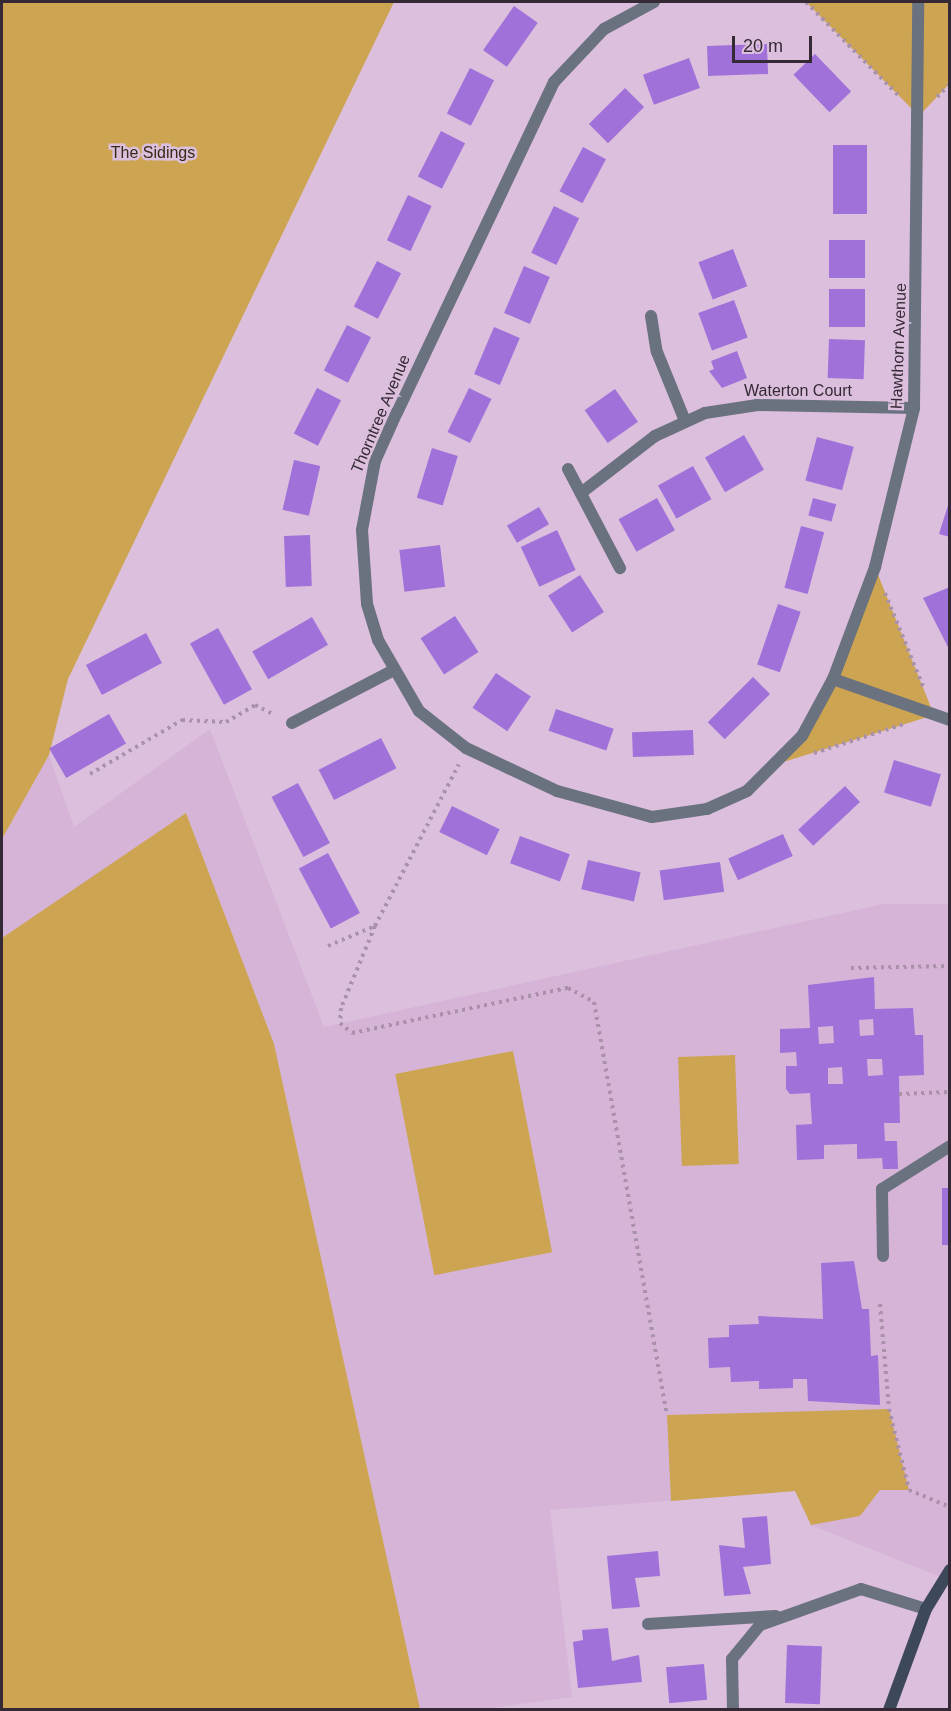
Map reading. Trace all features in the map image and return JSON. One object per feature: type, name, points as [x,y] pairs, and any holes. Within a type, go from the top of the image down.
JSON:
[{"type":"street","name":"Thorntree Avenue","points":[[654,2],[604,29],[554,82],[375,461],[366,495],[363,566],[367,604],[392,670],[419,711],[466,748],[594,804],[652,817],[684,814],[728,801],[777,765],[822,706],[833,679]]},
{"type":"street","name":"Hawthorn Avenue","points":[[833,679],[875,567],[914,408],[918,2]]},
{"type":"street","points":[[651,316],[657,352],[685,421]]},
{"type":"street","name":"Waterton Court","points":[[581,493],[655,436],[685,421],[757,405],[914,408]]},
{"type":"street","points":[[568,469],[620,568]]},
{"type":"street","points":[[292,723],[392,670]]},
{"type":"street","points":[[833,679],[950,720]]},
{"type":"street","points":[[883,1256],[882,1189],[950,1146]]},
{"type":"street","points":[[889,1710],[926,1609],[950,1570]]},
{"type":"street","points":[[733,1710],[732,1659],[741,1643],[783,1616],[861,1589],[926,1609]]},
{"type":"street","points":[[648,1624],[783,1616]]},
{"type":"path","points":[[806,2],[918,116],[950,84]]},
{"type":"path","points":[[90,774],[182,720],[226,722],[255,705],[292,723]]},
{"type":"path","points":[[466,748],[375,926],[341,1008],[340,1023],[352,1033],[568,988],[594,1002],[667,1415]]},
{"type":"path","points":[[328,946],[375,926]]},
{"type":"path","points":[[851,968],[950,966]]},
{"type":"path","points":[[899,1094],[950,1092]]},
{"type":"path","points":[[880,1304],[889,1409],[909,1490],[950,1507]]},
{"type":"shaded area","points":[[210,729],[324,1027],[884,904],[949,904],[950,1570],[943,1578],[811,1525],[795,1491],[550,1510],[572,1697],[477,1710],[2,1710],[2,839],[49,755],[74,827]]},
{"type":"green space","name":"The Sidings","points":[[2,2],[394,2],[68,679],[49,755],[2,839]]},
{"type":"green space","points":[[806,2],[949,2],[949,84],[919,116]]},
{"type":"green space","points":[[875,567],[934,715],[777,764],[802,736]]},
{"type":"green space","points":[[186,813],[274,1044],[420,1709],[2,1709],[2,938]]},
{"type":"green space","points":[[513,1051],[552,1252],[434,1275],[395,1074]]},
{"type":"green space","points":[[735,1055],[739,1164],[682,1166],[678,1057]]},
{"type":"green space","points":[[889,1409],[909,1490],[880,1490],[860,1516],[811,1525],[795,1491],[671,1501],[667,1415]]},
{"type":"building","points":[[514,6],[538,23],[507,67],[483,50]]},
{"type":"building","points":[[767,44],[768,74],[708,76],[707,46]]},
{"type":"building","points":[[815,54],[851,91],[830,112],[793,75]]},
{"type":"building","points":[[689,58],[700,88],[654,105],[643,75]]},
{"type":"building","points":[[470,68],[494,80],[471,126],[447,113]]},
{"type":"building","points":[[625,88],[644,107],[608,143],[589,124]]},
{"type":"building","points":[[441,131],[465,143],[442,189],[418,176]]},
{"type":"building","points":[[833,145],[867,145],[867,214],[833,214]]},
{"type":"building","points":[[583,147],[606,159],[582,203],[560,191]]},
{"type":"building","points":[[408,195],[432,206],[410,251],[387,240]]},
{"type":"building","points":[[554,206],[579,218],[556,265],[531,253]]},
{"type":"building","points":[[829,240],[865,240],[865,278],[829,278]]},
{"type":"building","points":[[733,249],[747,286],[713,300],[698,262]]},
{"type":"building","points":[[377,261],[401,273],[378,319],[354,306]]},
{"type":"building","points":[[524,266],[550,277],[530,324],[504,313]]},
{"type":"building","points":[[829,289],[865,289],[865,327],[829,327]]},
{"type":"building","points":[[734,300],[748,338],[712,351],[698,313]]},
{"type":"building","points":[[347,325],[371,337],[348,383],[324,370]]},
{"type":"building","points":[[494,327],[520,338],[500,385],[474,374]]},
{"type":"building","points":[[829,339],[865,340],[864,379],[828,378]]},
{"type":"building","points":[[737,351],[747,378],[722,388],[709,371],[714,369],[711,361]]},
{"type":"building","points":[[317,388],[341,400],[318,446],[294,433]]},
{"type":"building","points":[[469,388],[491,399],[470,443],[448,432]]},
{"type":"building","points":[[615,389],[638,422],[608,443],[585,410]]},
{"type":"building","points":[[744,435],[764,470],[725,492],[705,457]]},
{"type":"building","points":[[817,437],[854,447],[842,490],[805,480]]},
{"type":"building","points":[[432,448],[458,456],[443,506],[417,498]]},
{"type":"building","points":[[294,460],[320,466],[309,516],[283,510]]},
{"type":"building","points":[[693,466],[711,499],[676,519],[658,485]]},
{"type":"building","points":[[657,498],[675,530],[636,552],[619,519]]},
{"type":"building","points":[[813,498],[836,504],[832,522],[808,515]]},
{"type":"building","points":[[950,499],[950,537],[939,534]]},
{"type":"building","points":[[539,507],[549,524],[517,543],[507,526]]},
{"type":"building","points":[[801,526],[824,532],[808,594],[784,588]]},
{"type":"building","points":[[557,530],[576,570],[539,587],[521,547]]},
{"type":"building","points":[[310,535],[312,586],[286,587],[284,536]]},
{"type":"building","points":[[440,545],[445,587],[404,592],[399,550]]},
{"type":"building","points":[[580,575],[604,612],[572,633],[548,596]]},
{"type":"building","points":[[950,587],[950,651],[923,598]]},
{"type":"building","points":[[778,604],[801,612],[780,672],[757,665]]},
{"type":"building","points":[[455,616],[478,652],[444,674],[421,638]]},
{"type":"building","points":[[312,617],[328,645],[268,679],[252,652]]},
{"type":"building","points":[[218,628],[252,689],[224,705],[190,644]]},
{"type":"building","points":[[146,633],[162,663],[102,695],[86,665]]},
{"type":"building","points":[[496,673],[531,696],[507,731],[473,708]]},
{"type":"building","points":[[753,677],[770,694],[725,739],[708,722]]},
{"type":"building","points":[[556,709],[614,729],[606,751],[549,731]]},
{"type":"building","points":[[109,714],[126,743],[66,778],[49,748]]},
{"type":"building","points":[[693,730],[694,755],[633,757],[632,732]]},
{"type":"building","points":[[381,738],[396,768],[334,800],[319,770]]},
{"type":"building","points":[[894,760],[941,774],[931,807],[884,793]]},
{"type":"building","points":[[298,783],[330,843],[303,857],[272,797]]},
{"type":"building","points":[[845,786],[860,802],[813,846],[798,830]]},
{"type":"building","points":[[452,806],[500,829],[487,855],[439,832]]},
{"type":"building","points":[[783,834],[793,856],[738,880],[728,858]]},
{"type":"building","points":[[520,836],[570,854],[560,881],[510,863]]},
{"type":"building","points":[[328,853],[360,913],[331,929],[299,868]]},
{"type":"building","points":[[588,860],[641,872],[634,901],[581,889]]},
{"type":"building","points":[[720,862],[724,892],[664,900],[660,870]]},
{"type":"building","points":[[874,977],[875,1009],[913,1008],[915,1035],[923,1035],[924,1075],[899,1076],[900,1123],[884,1123],[885,1141],[897,1141],[898,1169],[883,1169],[882,1158],[857,1159],[857,1144],[824,1145],[824,1159],[797,1160],[796,1125],[812,1124],[810,1093],[790,1094],[786,1089],[786,1066],[797,1066],[796,1052],[780,1053],[780,1029],[810,1028],[808,985]],"holes":[[[873,1019],[874,1035],[860,1036],[859,1020]],[[833,1026],[834,1043],[819,1044],[818,1027]],[[867,1059],[882,1059],[883,1075],[868,1076]],[[842,1067],[843,1084],[828,1084],[828,1068]]]},
{"type":"building","points":[[942,1188],[950,1188],[950,1245],[942,1245]]},
{"type":"building","points":[[854,1261],[862,1309],[869,1309],[871,1356],[878,1355],[880,1405],[808,1401],[807,1379],[793,1379],[793,1388],[759,1389],[759,1381],[731,1382],[730,1367],[709,1368],[708,1338],[729,1337],[729,1325],[759,1324],[758,1316],[823,1319],[821,1263]]},
{"type":"building","points":[[767,1516],[771,1564],[743,1567],[751,1594],[724,1596],[719,1545],[745,1548],[742,1518]]},
{"type":"building","points":[[658,1551],[660,1576],[635,1578],[640,1607],[612,1609],[607,1556]]},
{"type":"building","points":[[608,1628],[612,1661],[639,1655],[642,1682],[578,1688],[573,1642],[583,1640],[582,1630]]},
{"type":"building","points":[[787,1645],[822,1646],[820,1704],[785,1703]]},
{"type":"building","points":[[704,1664],[707,1700],[669,1703],[666,1667]]}]
